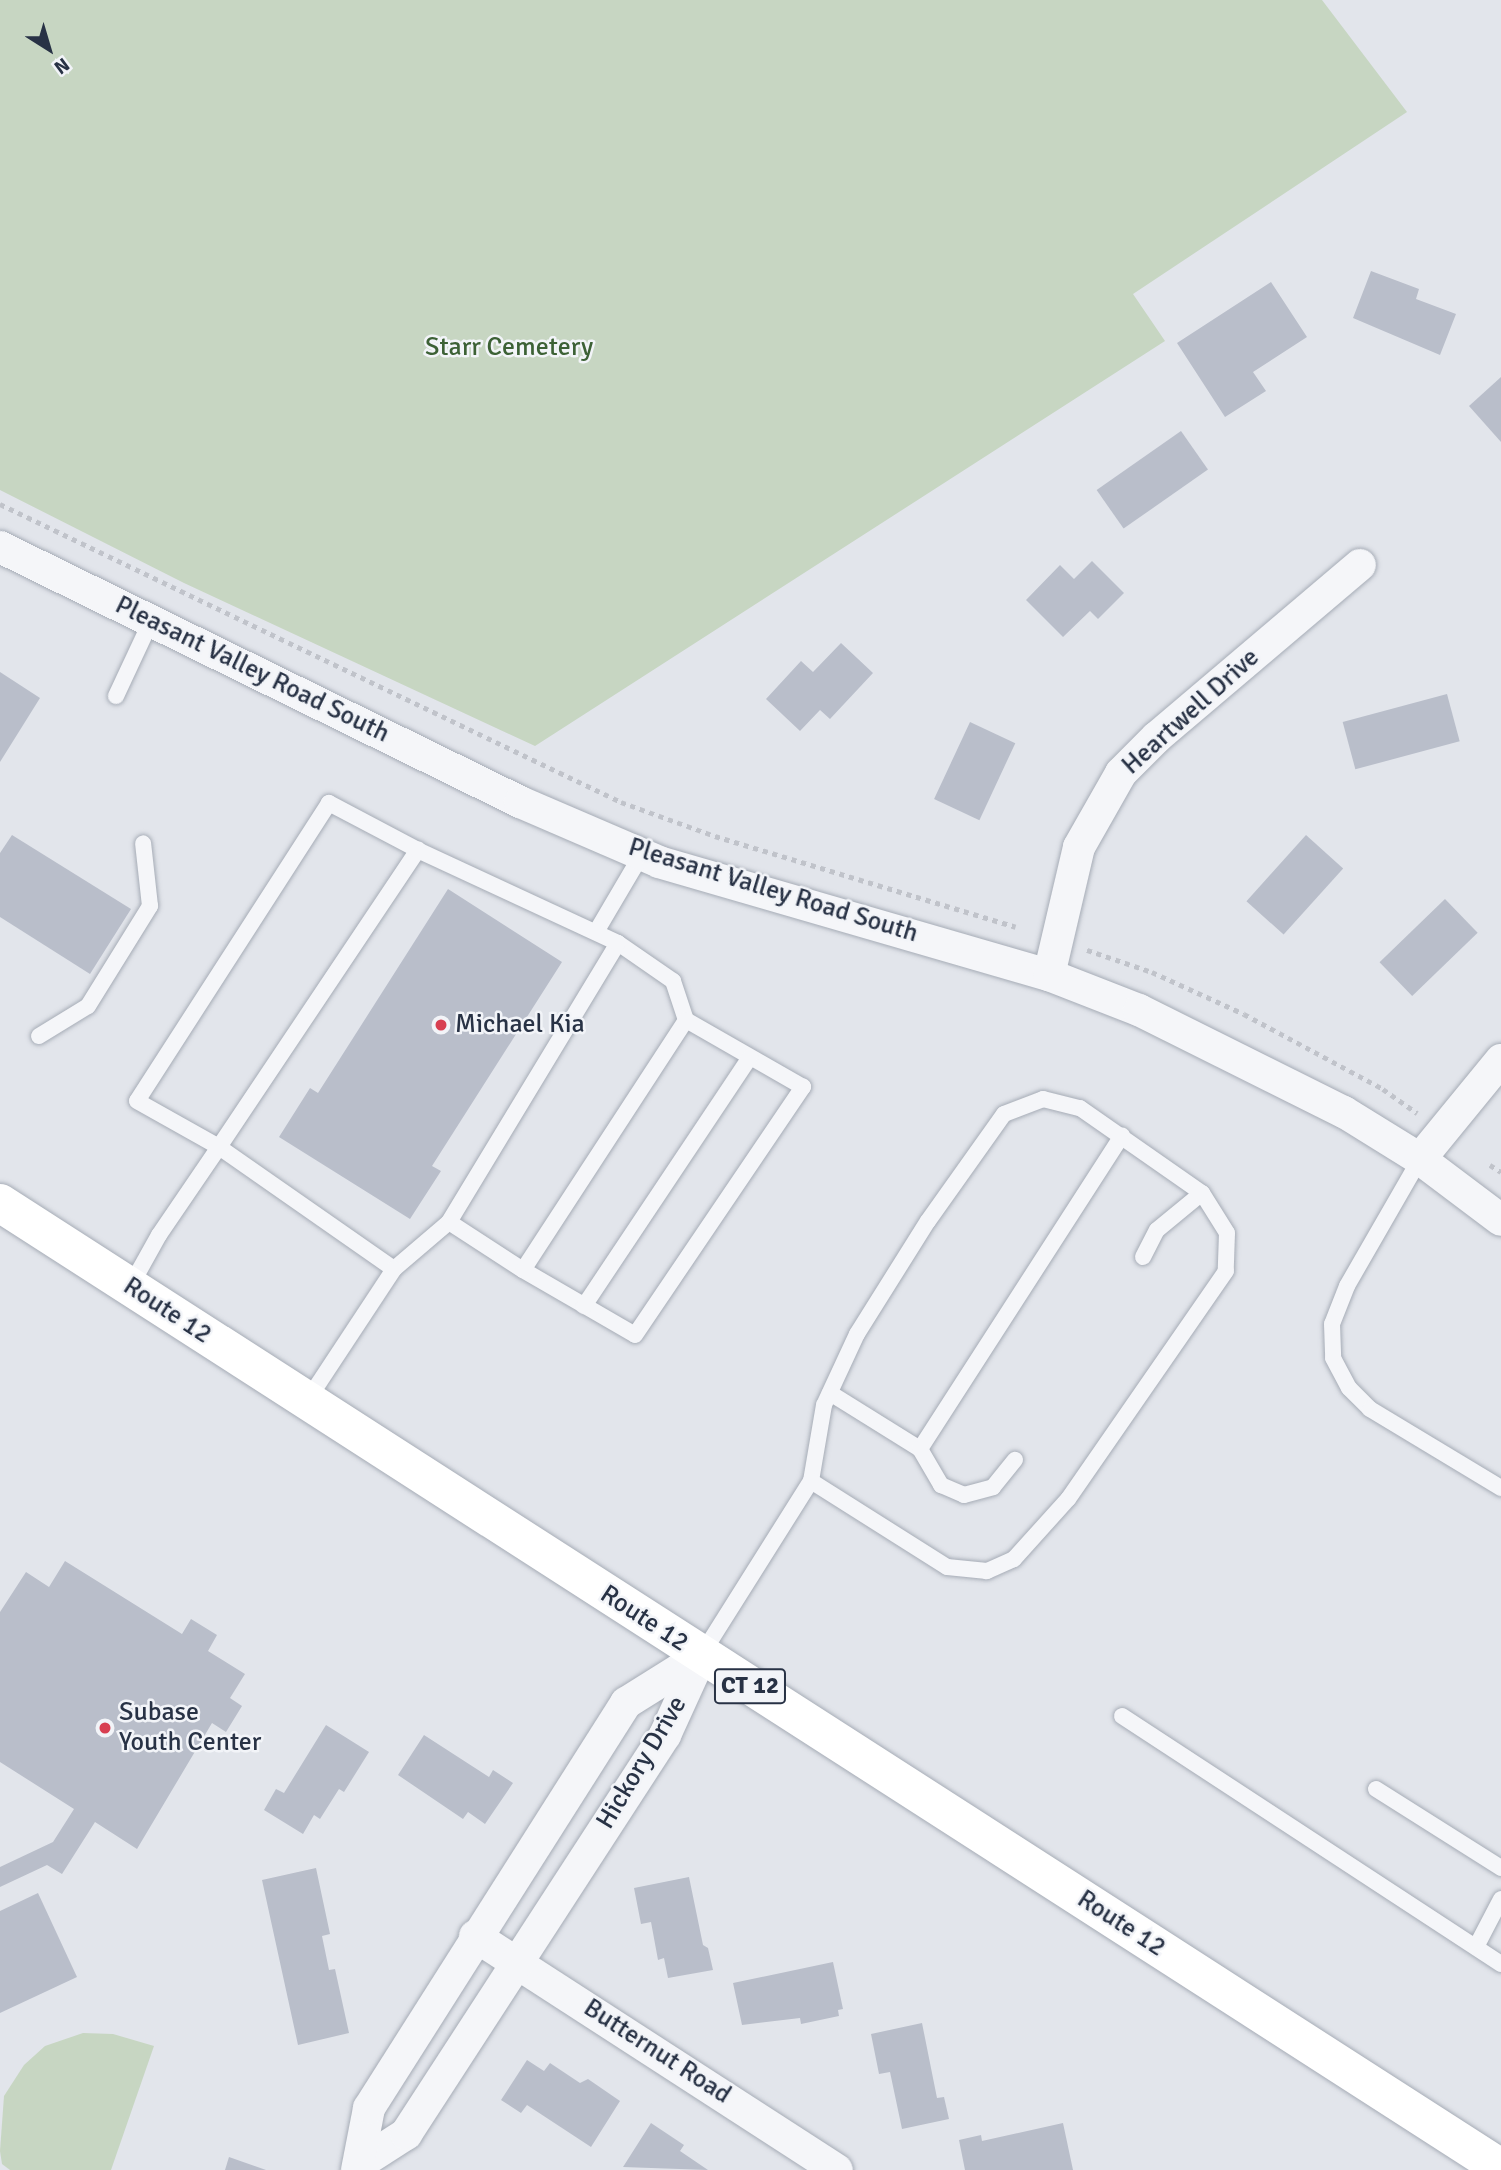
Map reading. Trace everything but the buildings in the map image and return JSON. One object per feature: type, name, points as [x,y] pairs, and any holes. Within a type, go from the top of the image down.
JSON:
[{"type":"highway","name":"Route 12","points":[[0,1203],[1501,2168]]},
{"type":"street","name":"Pleasant Valley Road South","points":[[0,547],[520,802],[642,854],[1049,975],[1139,1010],[1344,1112],[1420,1159],[1501,1220]]},
{"type":"street","name":"Heartwell Drive","points":[[1049,975],[1079,847],[1121,773],[1360,565]]},
{"type":"street","points":[[1420,1159],[1501,1060]]},
{"type":"street","name":"Hickory Drive","points":[[359,2166],[369,2108],[475,1936],[626,1703],[701,1656]]},
{"type":"street","name":"Hickory Drive","points":[[359,2166],[406,2134],[665,1735],[701,1656]]},
{"type":"street","name":"Butternut Road","points":[[475,1936],[837,2170]]},
{"type":"lane","points":[[116,695],[151,621]]},
{"type":"lane","points":[[394,1269],[219,1147],[137,1101],[329,803],[418,850],[618,943],[673,981],[686,1020],[803,1087],[635,1335],[523,1270],[449,1222]]},
{"type":"lane","points":[[39,1036],[88,1006],[150,906],[143,843]]},
{"type":"lane","points":[[130,1287],[219,1147],[418,850]]},
{"type":"lane","points":[[596,932],[642,854]]},
{"type":"lane","points":[[307,1401],[394,1269],[449,1222],[618,943]]},
{"type":"lane","points":[[523,1270],[686,1020]]},
{"type":"lane","points":[[584,1306],[750,1057]]},
{"type":"lane","points":[[701,1656],[811,1481],[830,1393],[857,1334],[928,1221],[1004,1114],[1043,1099],[1080,1108],[1202,1193],[1227,1233],[1226,1271],[1068,1499],[1014,1559],[987,1571],[947,1567],[811,1481]]},
{"type":"lane","points":[[920,1449],[1122,1136]]},
{"type":"lane","points":[[1420,1159],[1347,1286],[1332,1324],[1333,1358],[1349,1388],[1370,1409],[1501,1488]]},
{"type":"lane","points":[[1143,1257],[1157,1230],[1202,1193]]},
{"type":"lane","points":[[830,1393],[920,1449],[941,1485],[964,1494],[993,1487],[1015,1460]]},
{"type":"lane","points":[[1122,1716],[1501,1964]]},
{"type":"lane","points":[[1376,1789],[1501,1868]]},
{"type":"lane","points":[[1476,1947],[1501,1899]]},
{"type":"path","points":[[0,504],[621,802],[715,836],[1057,940],[1152,972],[1244,1014],[1383,1089],[1501,1172]]},
{"type":"green space","name":"Starr Cemetery","points":[[0,0],[1322,0],[1407,112],[1133,294],[1165,341],[535,746],[184,583],[0,490]]},
{"type":"green space","points":[[83,2033],[113,2034],[154,2046],[111,2170],[10,2170],[2,2164],[0,2151],[4,2096],[24,2065],[45,2046]]},
{"type":"place","name":"Michael Kia","points":[[441,1025]]},
{"type":"place","name":"Subase Youth Center","points":[[105,1728]]}]
